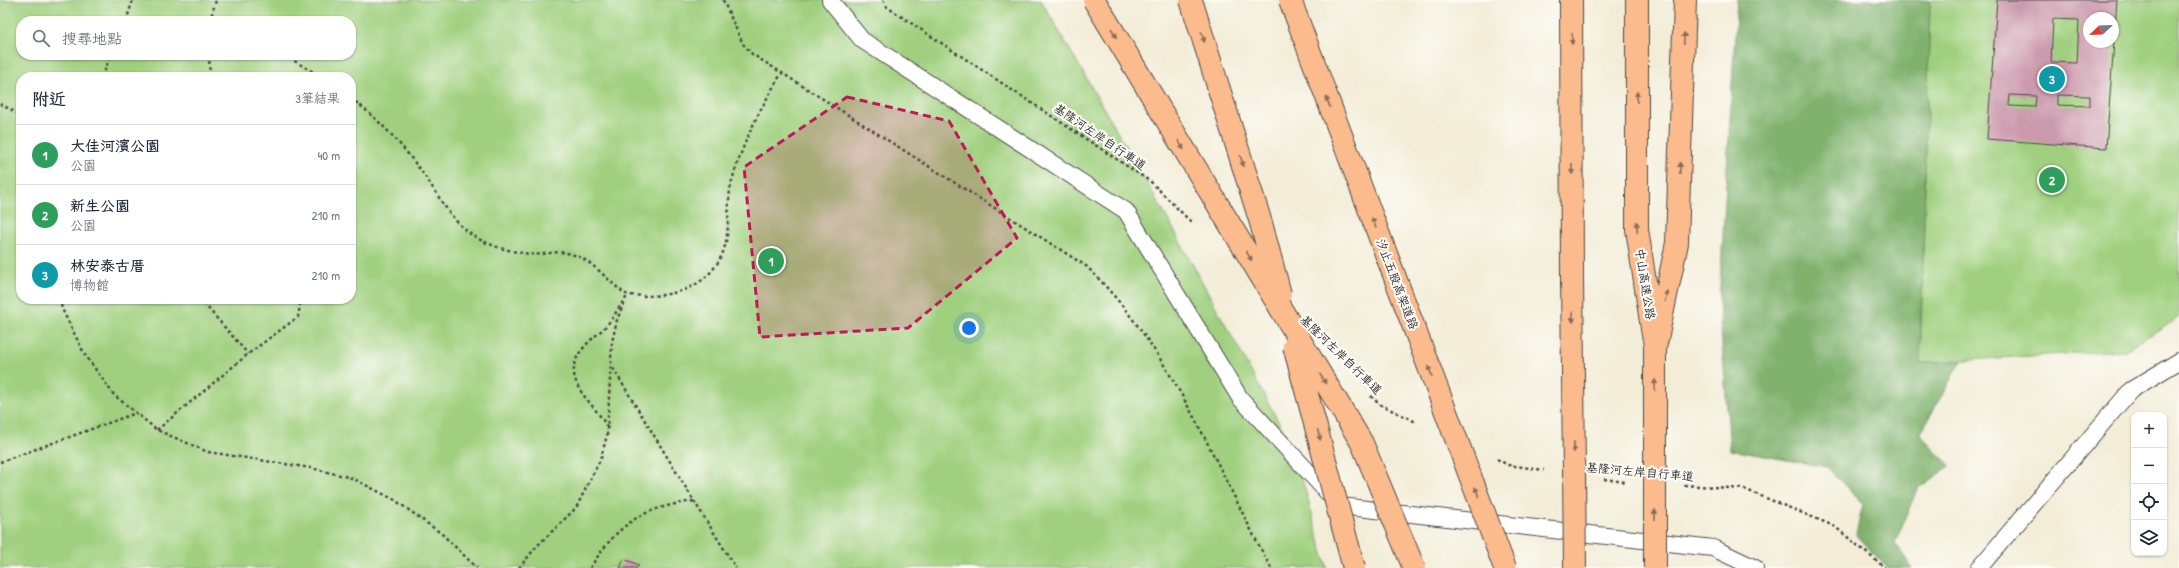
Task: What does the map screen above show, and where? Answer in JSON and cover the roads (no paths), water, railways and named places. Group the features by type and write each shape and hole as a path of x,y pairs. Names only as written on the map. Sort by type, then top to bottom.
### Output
{"highway":[{"path":"1094,0 1362,443 1414,568"},
{"path":"1191,0 1261,223 1354,568"},
{"name":"汐止五股高架道路","path":"1290,0 1506,568"},
{"path":"1572,0 1572,278 1575,568"},
{"name":"中山高速公路","path":"1637,0 1637,229 1655,348 1654,568"},
{"path":"1655,348 1677,243 1685,0"}],"lane":[{"path":"830,0 862,40 1126,211 1240,398 1340,506 1713,548 1755,568"},
{"path":"1979,568 2131,390 2179,361"}],"place":[{"name":"林安泰古厝","path":"2052,79"},
{"name":"新生公園","path":"2052,180"},
{"name":"大佳河濱公園","path":"771,261"}]}
